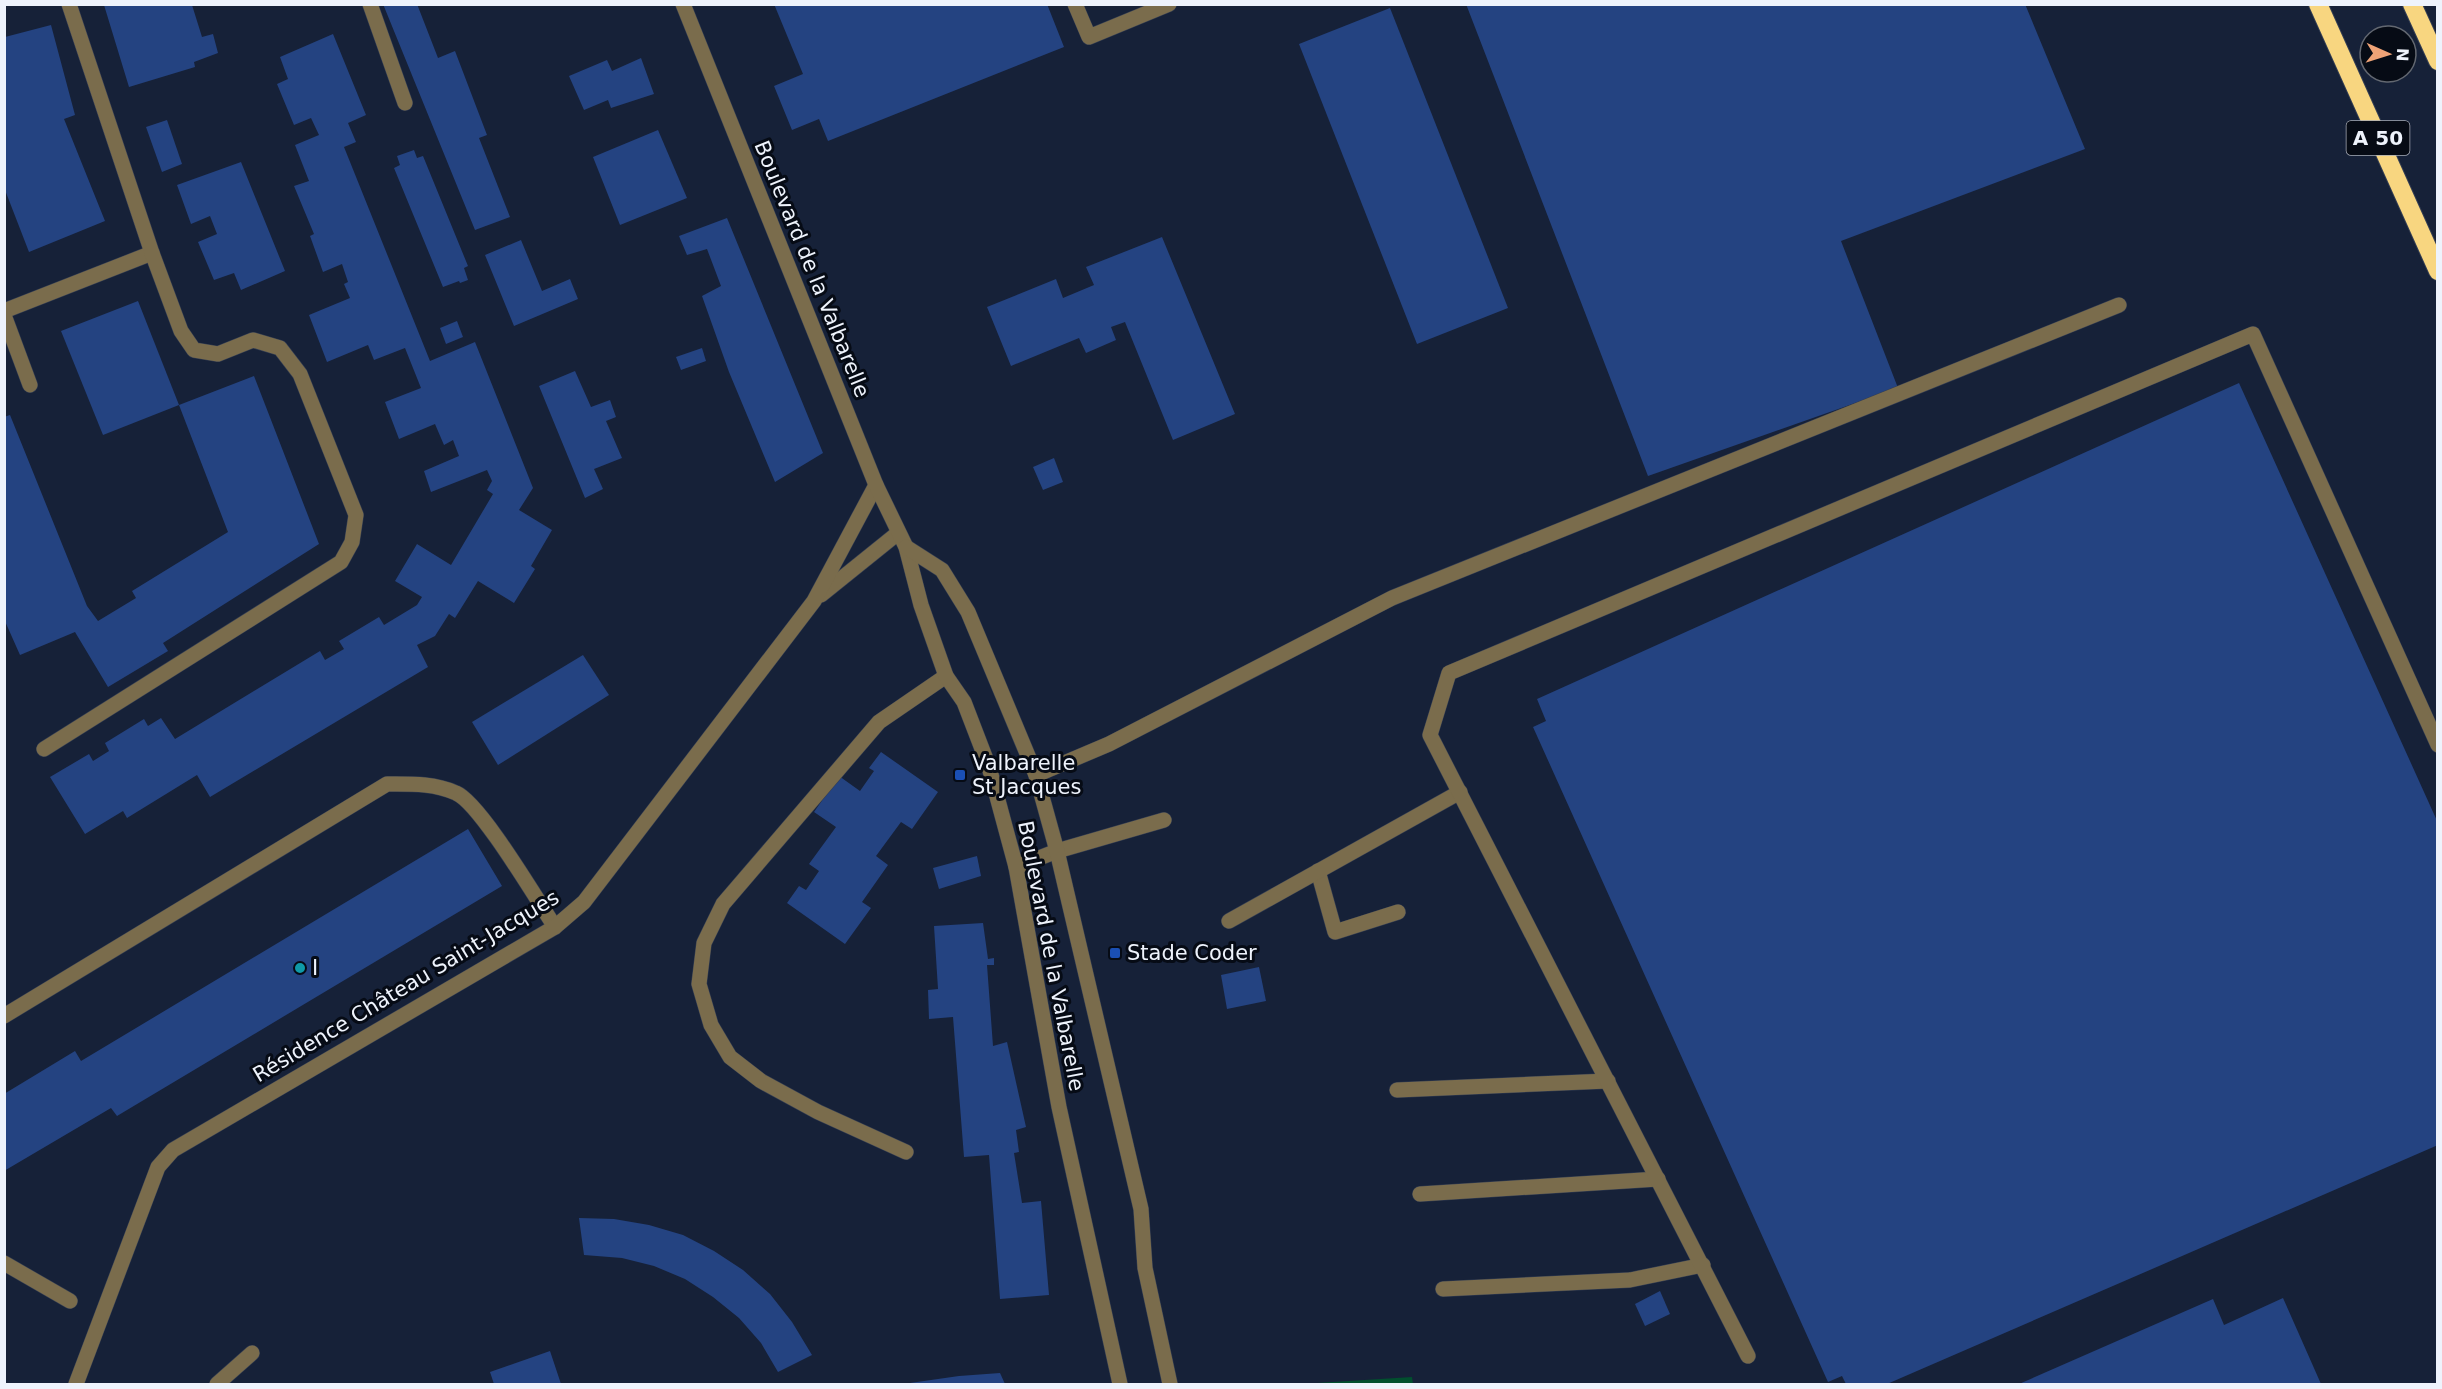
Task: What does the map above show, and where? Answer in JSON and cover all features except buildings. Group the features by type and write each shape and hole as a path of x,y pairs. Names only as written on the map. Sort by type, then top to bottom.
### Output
{"highway":[{"name":"A 50","path":"2318,4 2438,271"},
{"path":"2412,4 2438,61"}],"street":[{"path":"44,749 341,562 352,542 356,515 300,374 280,348 253,340 218,354 194,350 181,332 152,253 69,4"},
{"path":"370,4 405,103"},
{"name":"Boulevard de la Valbarelle","path":"683,4 876,485 906,548 921,605 946,676 964,702 988,767 1016,867 1059,1107 1120,1384"},
{"path":"1075,4 1089,38 1169,4"},
{"path":"30,385 4,313 152,253"},
{"path":"1036,775 1109,744 1392,598 2119,305"},
{"path":"1748,1356 1430,735 1449,673 2253,334 2438,745"},
{"name":"Résidence Château Saint-Jacques","path":"76,1384 158,1167 173,1150 555,927 584,902 814,601 876,485"},
{"name":"Résidence Château Saint-Jacques","path":"814,601 898,533"},
{"name":"Boulevard de la Valbarelle","path":"906,548 942,570 968,612 1036,775 1057,852 1141,1209 1145,1268 1170,1384"},
{"path":"906,1152 818,1112 761,1081 730,1057 711,1025 699,984 704,943 723,904 879,722 946,676"},
{"path":"4,1016 387,784 428,785 458,793 480,813 555,927"},
{"path":"1229,921 1460,792"},
{"path":"1016,867 1057,852 1164,820"},
{"path":"1318,871 1335,932 1398,912"},
{"path":"1397,1090 1608,1081"},
{"path":"1420,1194 1658,1179"},
{"path":"4,1263 70,1301"},
{"path":"1443,1289 1630,1280 1703,1265"},
{"path":"217,1384 252,1353"}],"green space":[{"path":"1412,1377 1413,1384 1301,1384"}],"place":[{"name":"Valbarelle St Jacques","path":"960,775"},
{"name":"Stade Coder","path":"1115,953"},
{"name":"I","path":"300,968"}]}
